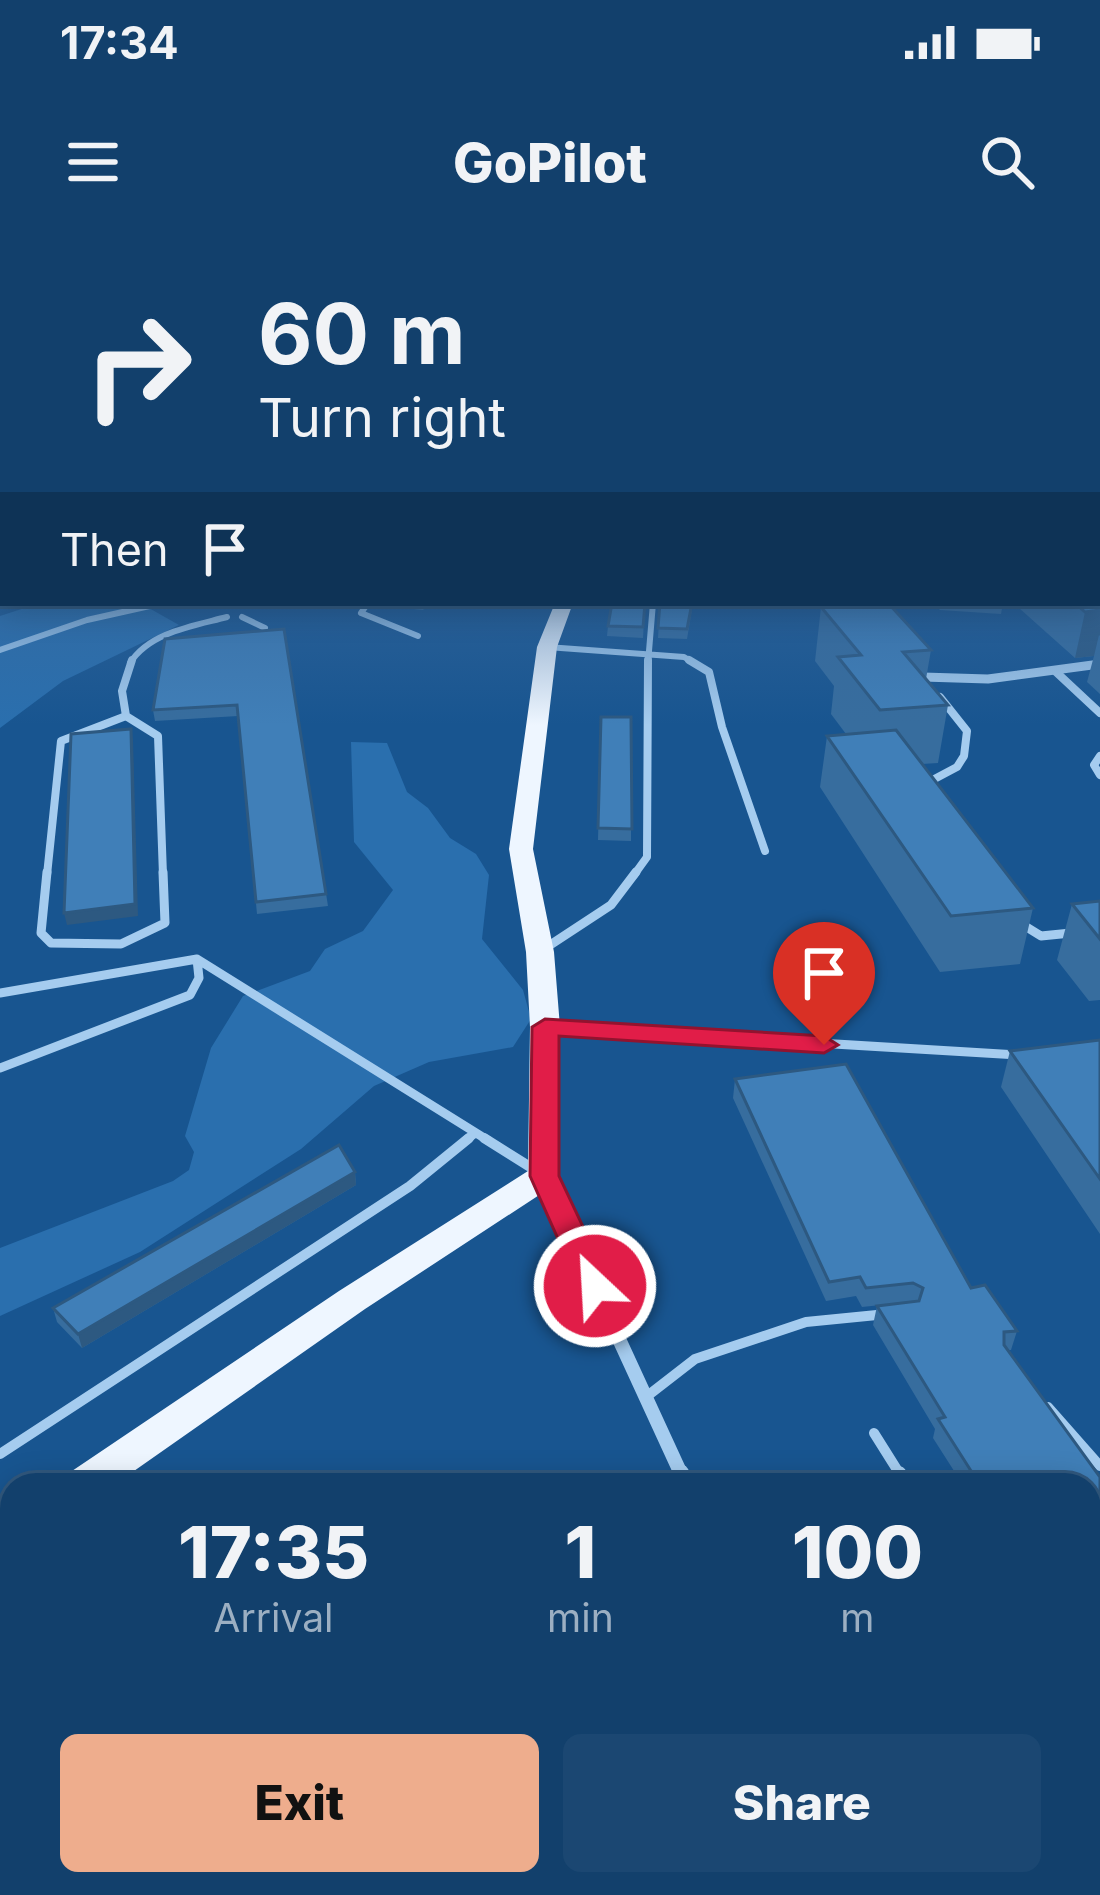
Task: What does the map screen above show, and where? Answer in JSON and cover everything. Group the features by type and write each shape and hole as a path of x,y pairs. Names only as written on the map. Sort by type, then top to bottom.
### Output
{"main road":[{"path":"100,1473 544,1176 545,1027 540,952 521,849 547,647 563,606"}],"street":[{"path":"923,677 988,679 1100,664"},
{"path":"544,1176 681,1473"}],"lane":[{"path":"0,650 87,620 150,606"},
{"path":"366,606 361,613 418,636"},
{"path":"540,952 610,904 646,857 653,606"},
{"path":"126,716 122,675 130,656 182,630 227,617"},
{"path":"242,617 266,628"},
{"path":"547,647 684,657 709,672 722,727 765,851"},
{"path":"909,662 967,731 964,764 929,780 921,790"},
{"path":"1055,671 1100,713"},
{"path":"126,716 158,736 165,923 121,944 51,943 41,933 61,741 126,716"},
{"path":"1100,756 1094,766 1100,775"},
{"path":"1008,907 1021,924 1041,936 1079,932"},
{"path":"0,1068 190,995 199,978 197,959"},
{"path":"0,993 197,959 544,1176"},
{"path":"545,1027 995,1057 1037,1054"},
{"path":"0,1454 410,1186 475,1133"},
{"path":"646,1396 694,1359 806,1322 910,1312"},
{"path":"1037,1394 1100,1466"},
{"path":"874,1433 899,1473"}],"shaded area":[{"path":"31,606 145,606 179,625 63,681 0,728 0,616"},
{"path":"351,742 387,743 407,792 428,808 450,838 476,854 489,875 482,939 523,990 531,1019 513,1047 429,1062 374,1086 301,1149 140,1252 0,1316 0,1248 173,1181 189,1170 194,1152 185,1136 211,1048 243,996 310,971 325,949 363,931 393,890 354,842"}],"building":[{"path":"611,606 645,606 643,627 608,626"},
{"path":"660,606 691,606 687,629 658,628"},
{"path":"891,606 931,650 903,652 948,705 880,710 838,657 861,655 821,607"},
{"path":"1078,606 1100,606 1100,610 1085,612"},
{"path":"284,629 326,894 256,902 237,705 153,710 165,639"},
{"path":"601,717 631,717 632,829 598,828"},
{"path":"131,729 135,904 64,913 71,734"},
{"path":"896,730 1033,908 951,916 827,736"},
{"path":"1100,901 1100,939 1072,904"},
{"path":"1100,1040 1100,1179 1010,1051"},
{"path":"846,1064 971,1288 985,1285 1017,1331 1004,1332 1004,1345 1097,1473 972,1473 938,1419 945,1417 877,1306 919,1301 923,1288 913,1283 866,1288 860,1277 829,1282 735,1079"},
{"path":"339,1145 355,1172 78,1334 53,1308"}],"route":[{"path":"595,1286 544,1176 545,1027 824,1045"}]}
